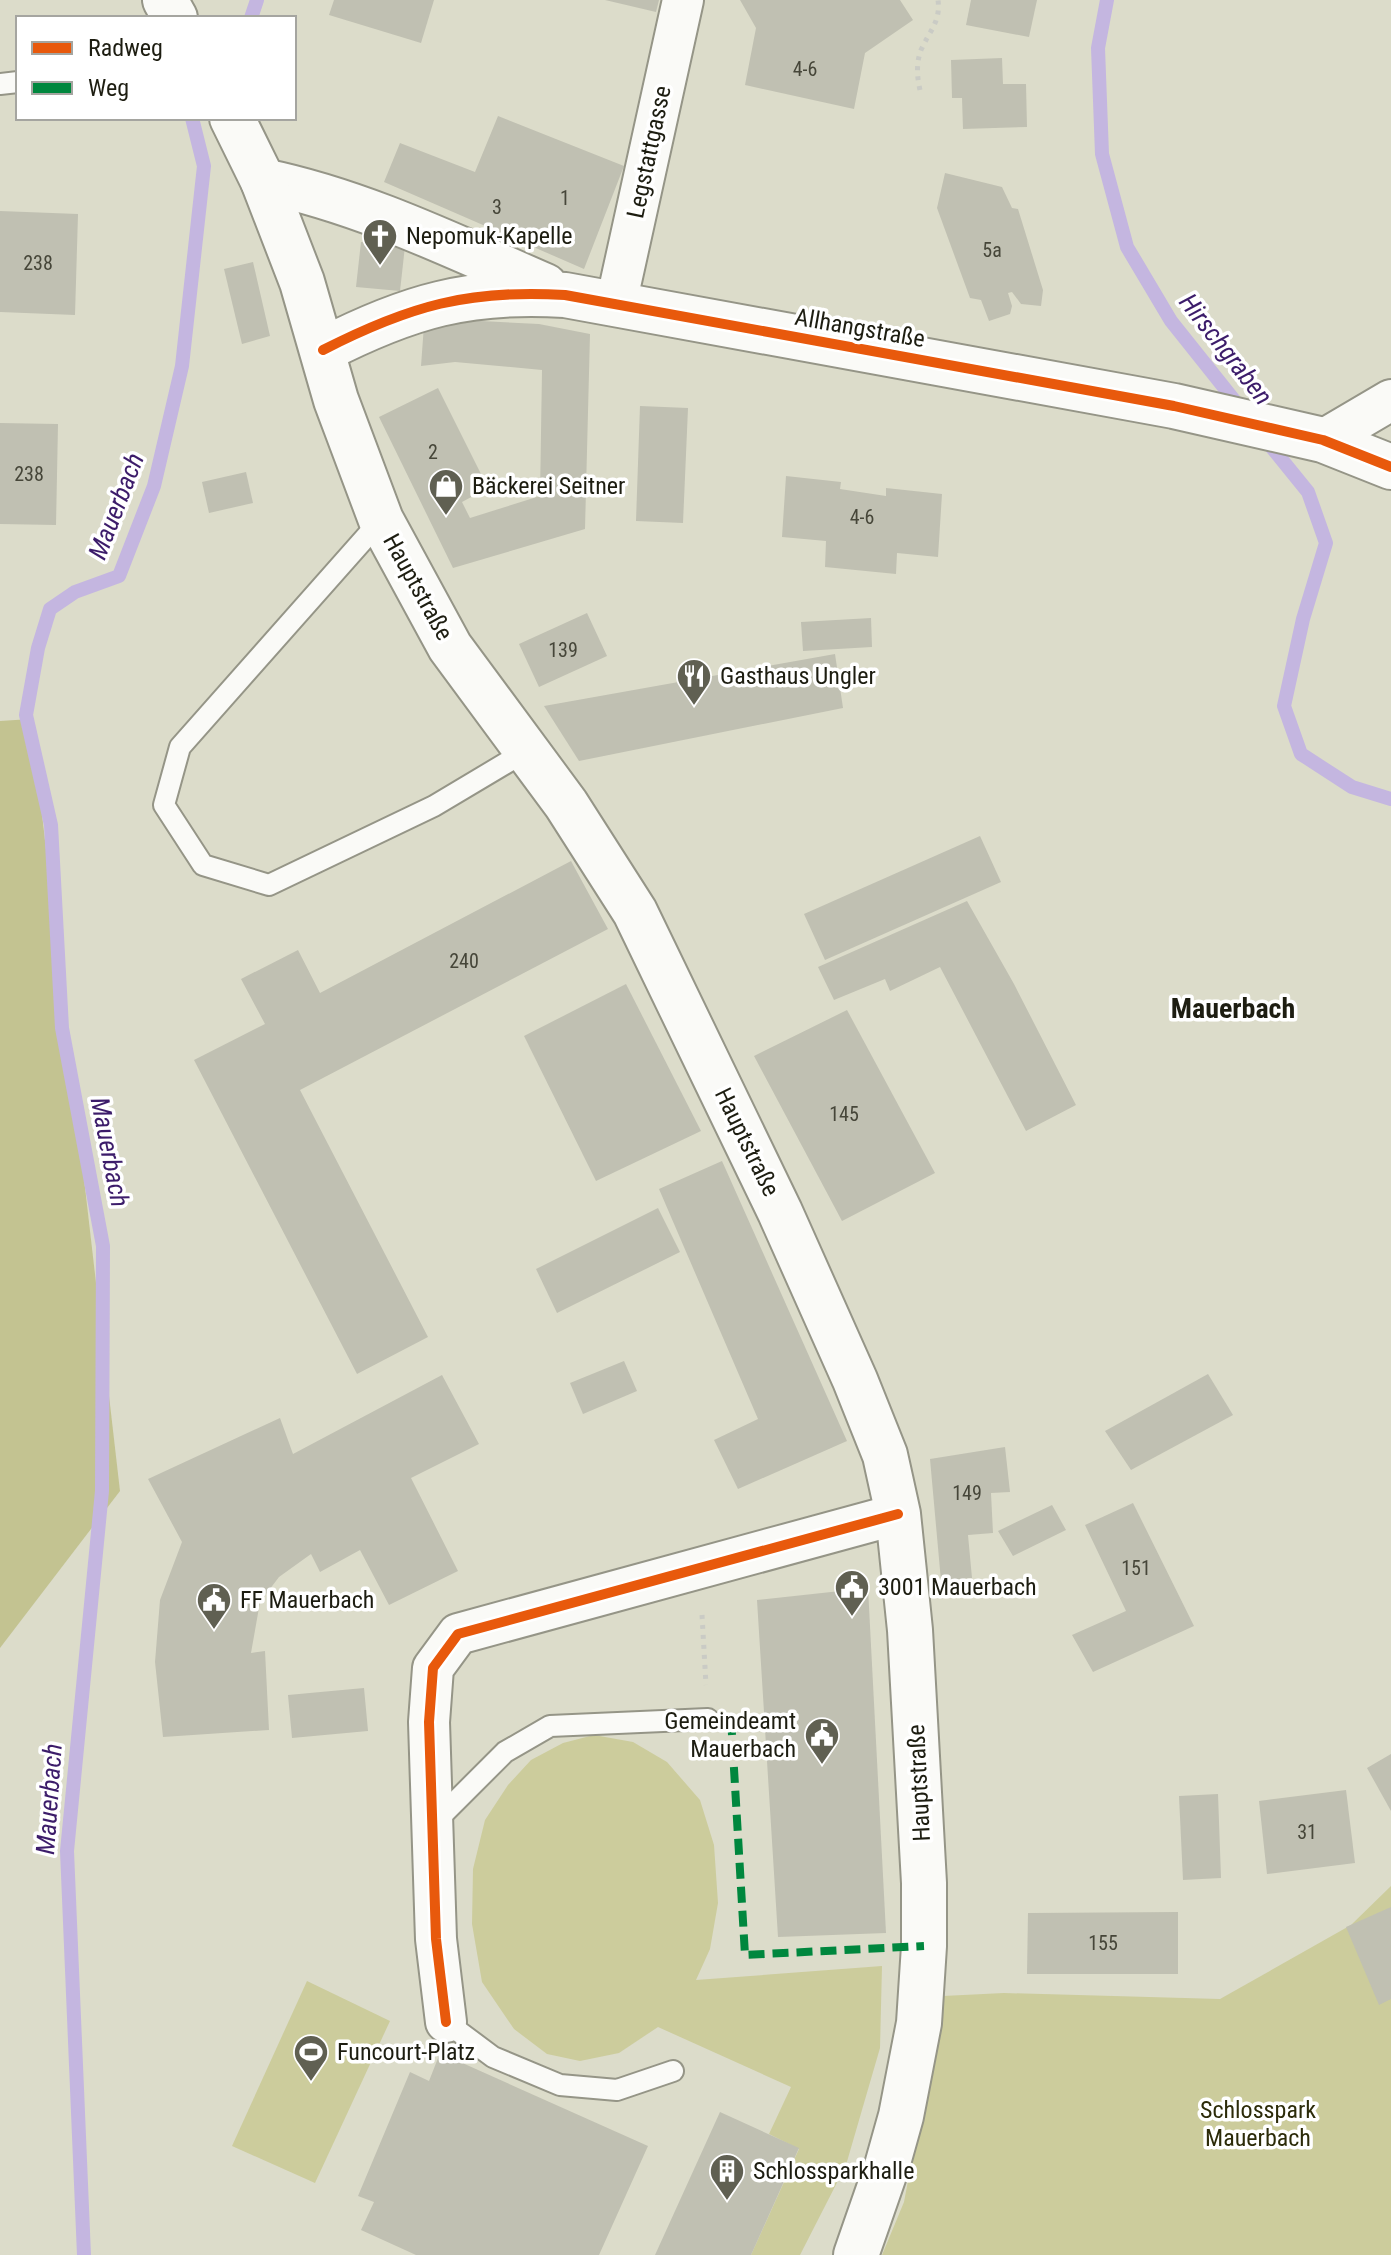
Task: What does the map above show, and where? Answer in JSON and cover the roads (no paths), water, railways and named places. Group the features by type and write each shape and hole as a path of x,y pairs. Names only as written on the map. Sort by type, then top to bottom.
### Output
{"main road":[{"name":"Hauptstraße","path":"233,120 263,181 302,282 348,435 381,520 450,647 528,750 601,856 657,955 780,1212 885,1455 898,1514 910,1630 924,1883 922,1985 915,2050 901,2116 856,2255"},
{"name":"Allhangstraße","path":"263,181 327,197 378,216 565,295"},
{"name":"Allhangstraße","path":"323,350 406,312 449,301 495,293 565,295 1174,406 1308,436 1391,467"}],"street":[{"name":"Legstattgasse","path":"616,304 683,0"},
{"path":"1308,436 1391,400"},
{"path":"446,2022 436,1939 429,1722 433,1668 458,1634 898,1514"}],"lane":[{"path":"381,520 180,747 164,805 203,865 269,885 434,806 528,750"},
{"path":"432,1825 505,1752 550,1726 708,1719"},
{"path":"446,2022 493,2057 560,2085 617,2090 673,2071"}],"waterway":[{"name":"Mauerbach","path":"252,16 257,0"},
{"name":"Hirschgraben","path":"1107,0 1098,48 1102,154 1127,247 1171,321 1242,410"},
{"name":"Mauerbach","path":"84,2255 67,1851 102,1491 103,1246 62,1028 51,825 26,715 38,648 50,609 75,592 119,576 154,486 182,366 204,166 192,120"},
{"name":"Hirschgraben","path":"1265,439 1308,492 1326,543 1303,619 1284,706 1301,754 1352,787 1391,799"}],"place":[{"name":"Nepomuk-Kapelle","path":"380,267"},
{"name":"Bäckerei Seitner","path":"446,517"},
{"name":"Gasthaus Ungler","path":"694,707"},
{"name":"3001 Mauerbach","path":"852,1618"},
{"name":"FF Mauerbach","path":"214,1631"},
{"name":"Gemeindeamt Mauerbach","path":"822,1766"},
{"name":"Funcourt-Platz","path":"311,2083"},
{"name":"Schlossparkhalle","path":"727,2202"}],"district":[{"name":"Mauerbach","path":"1233,1008"}],"park label":[{"name":"Schlosspark Mauerbach","path":"1258,2124"}]}
